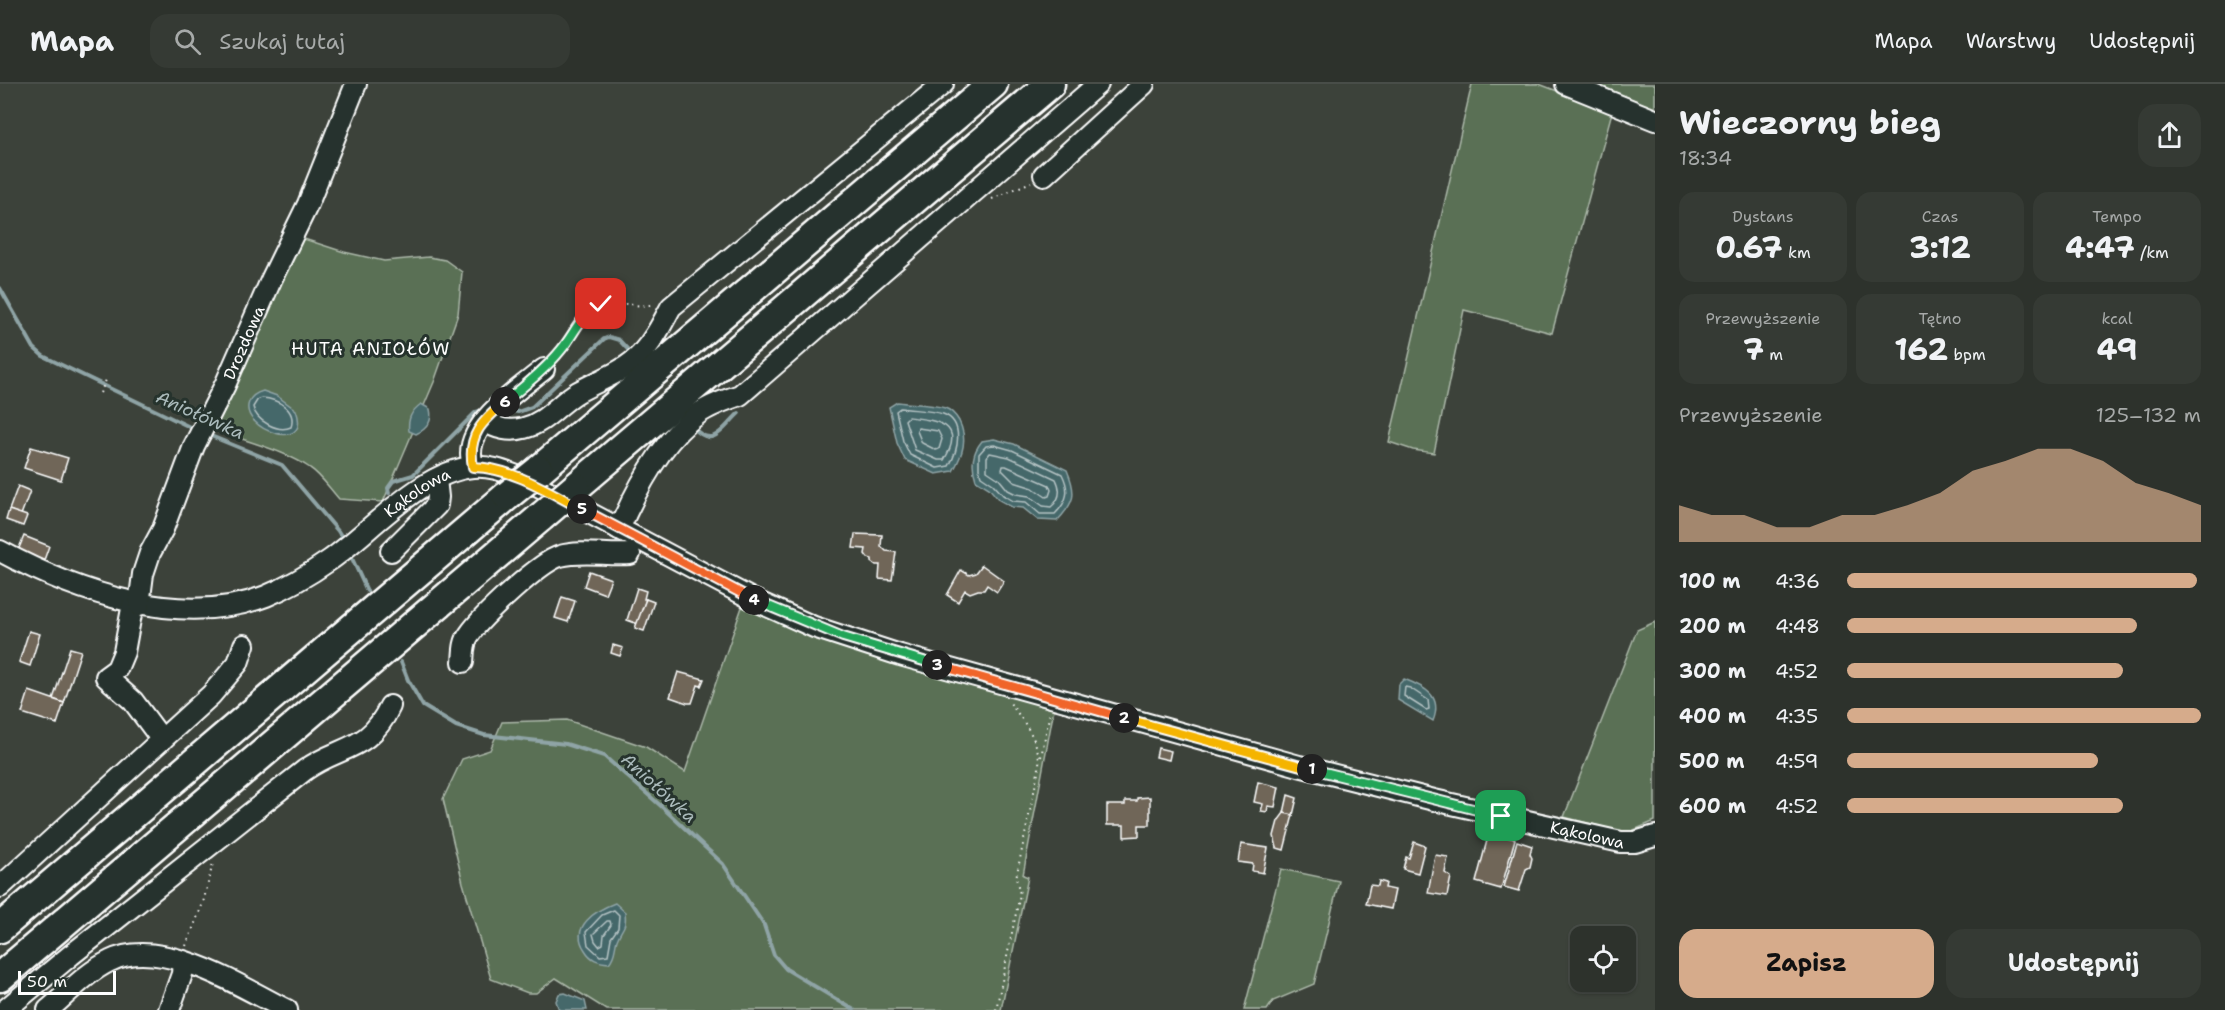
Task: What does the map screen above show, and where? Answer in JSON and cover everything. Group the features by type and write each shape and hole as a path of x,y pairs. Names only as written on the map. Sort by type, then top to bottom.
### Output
{"highway":[{"path":"0,928 993,84"},
{"path":"0,977 1050,84"}],"street":[{"name":"Drozdowa","path":"162,740 134,701 106,677 117,669 150,553 163,529 201,432 308,204 356,84"},
{"path":"485,421 493,427 527,428 538,423 576,393 625,368 640,355 658,333 670,307 943,84"},
{"path":"619,529 634,496 666,447 698,413 740,395 1098,84"},
{"path":"1044,175 1144,84"},
{"path":"1566,84 1655,120"},
{"path":"473,467 471,452 473,439 485,421 544,369"},
{"name":"Kąkolowa","path":"0,552 37,570 136,604 159,608 196,609 230,605 265,596 296,582 330,560 426,484 450,472 473,467 493,468 525,479 754,600 814,627 900,655 1288,763 1434,800 1605,839 1635,842 1655,836"},
{"path":"391,551 437,505 436,479"},
{"path":"463,663 468,636 485,616 545,563 559,556 570,554 630,554"},
{"path":"0,887 211,695 238,663 243,645"},
{"path":"5,1010 318,760 347,750 367,737 382,723 390,706"},
{"path":"48,1010 110,961 133,954 157,954 183,961 287,1010"},
{"path":"169,1010 182,974 183,961"}],"path":[{"path":"544,369 562,350 588,311 601,304 614,303 645,307 657,303"},
{"path":"100,393 107,378"},
{"path":"987,679 1016,711 1032,736 1040,754 1039,768"},
{"path":"996,1010 1020,894 1016,878 1052,698"},
{"path":"183,961 188,938 203,903 219,838"}],"green space":[{"path":"1472,84 1539,84 1612,112 1552,333 1464,310 1434,453 1413,450 1389,442"},
{"path":"1568,84 1655,84 1655,120"},
{"path":"301,238 344,252 384,261 429,257 445,260 462,272 458,314 434,382 383,502 339,499 318,474 299,461 214,428"},
{"path":"742,607 829,641 1054,709 1023,875 1028,877 1001,1010 607,1010 556,978 536,993 528,993 491,979 463,883 443,799 462,759 490,750 502,722 567,720 646,747 685,772"},
{"path":"1655,622 1655,821 1627,833 1564,817 1637,630"},
{"path":"1281,869 1339,881 1314,984 1273,1001 1267,1010 1244,1010"}],"water":[{"path":"263,391 277,396 296,410 298,424 294,432 275,433 254,421 249,412 249,402 254,395"},
{"path":"897,402 939,407 955,415 962,428 964,440 962,452 953,471 936,474 905,460 897,443 889,407"},
{"path":"421,404 430,409 431,417 426,427 416,434 409,431 409,419 412,412"},
{"path":"994,439 1014,444 1067,470 1073,497 1068,508 1057,521 1038,520 1023,508 1012,507 999,500 989,488 976,480 973,464 976,450 982,441"},
{"path":"1404,679 1425,689 1434,699 1436,705 1433,721 1398,700 1399,684"},
{"path":"615,903 625,912 625,924 611,960 609,963 601,962 587,953 581,942 580,934 582,927 593,915"},
{"path":"565,993 585,1001 587,1010 559,1010 556,1001 559,994"}],"building":[{"path":"31,447 68,458 61,480 24,468"},
{"path":"18,486 30,491 21,515 9,510"},
{"path":"9,510 27,516 23,526 6,520"},
{"path":"855,534 882,535 881,546 886,551 896,552 892,580 879,579 880,565 876,565 872,559 868,558 865,554 866,549 853,548"},
{"path":"24,536 49,546 43,563 17,553"},
{"path":"982,565 1004,581 997,592 987,585 984,590 970,593 965,590 958,602 947,595 961,570 969,575 976,573"},
{"path":"589,571 611,579 605,594 584,586"},
{"path":"637,588 646,591 644,599 646,599 638,624 627,620"},
{"path":"562,597 575,601 568,622 555,618"},
{"path":"646,599 654,602 644,631 635,628"},
{"path":"29,631 40,634 30,666 19,662"},
{"path":"613,645 623,648 620,656 611,653"},
{"path":"70,648 81,651 64,703 53,699"},
{"path":"678,672 704,679 701,686 698,685 692,703 670,697"},
{"path":"29,691 64,703 57,724 22,713"},
{"path":"1158,748 1171,751 1169,760 1156,757"},
{"path":"1258,782 1279,787 1275,807 1268,806 1267,812 1261,811 1263,804 1254,802"},
{"path":"1288,795 1297,798 1293,815 1284,813"},
{"path":"1150,797 1150,825 1139,825 1139,836 1124,837 1124,825 1107,825 1107,805 1125,805 1125,801 1137,801 1137,798"},
{"path":"1284,813 1293,815 1284,850 1277,848 1274,836 1278,821"},
{"path":"1489,833 1515,839 1501,889 1476,882"},
{"path":"1517,841 1532,846 1530,867 1526,869 1519,891 1504,887"},
{"path":"1414,842 1425,846 1418,873 1403,869"},
{"path":"1241,844 1268,848 1263,873 1252,871 1253,864 1238,862"},
{"path":"1435,855 1448,857 1445,873 1451,877 1447,896 1428,893"},
{"path":"1379,881 1386,883 1385,888 1395,890 1391,909 1366,904 1370,885 1378,886"}],"waterway":[{"name":"Aniołówka","path":"0,288 34,348 43,356 196,430"},
{"path":"509,410 518,412 532,407 604,339 609,337 619,340 631,353"},
{"path":"389,493 388,488 393,481 413,475 476,412 483,410"},
{"path":"693,427 700,434 712,437 722,431 739,413"},
{"name":"Aniołówka","path":"206,434 282,465 344,541"},
{"name":"Aniołówka","path":"350,554 367,591"},
{"name":"Aniołówka","path":"401,662 423,706 456,726 484,735 566,744 604,756 723,864 764,925 774,955 786,969 854,1010"}],"district":[{"name":"HUTA ANIOŁÓW","path":"371,349"}],"route":[{"path":"601,304 588,311 562,350 544,369 480,426 473,439 471,452 473,467 493,468 525,479 754,600 814,627 843,637 900,655 1299,766 1501,816"}]}
